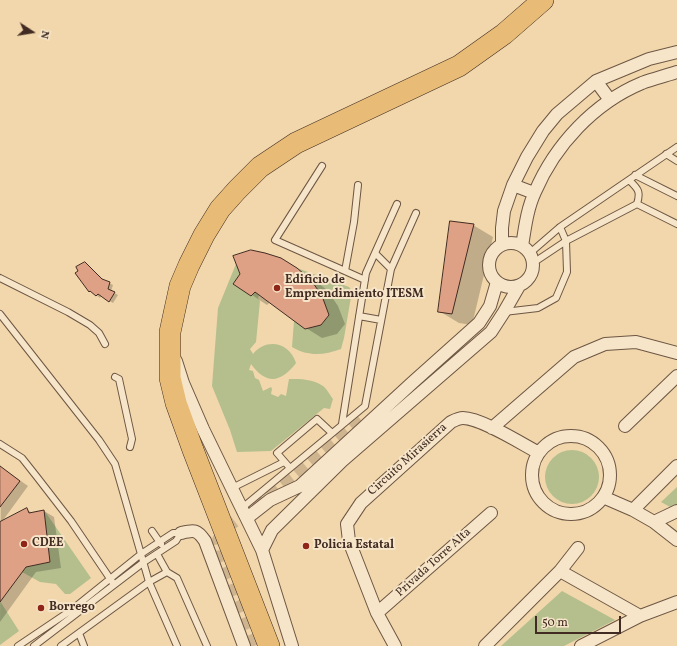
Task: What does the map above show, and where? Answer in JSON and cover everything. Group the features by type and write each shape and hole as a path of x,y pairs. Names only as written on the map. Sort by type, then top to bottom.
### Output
{"highway":[{"path":"270,646 192,450 176,403 170,378 170,332 180,286 204,235 220,209 260,167 296,143 459,66 504,34 543,0"}],"street":[{"path":"502,245 504,211 527,157 542,130 557,114 596,81 650,59 677,52"},
{"path":"262,550 272,530 342,461 491,332 519,286 525,282 533,270 528,254 527,218 534,193 548,167 564,143 585,121 610,100 642,83 677,72"},
{"path":"596,81 610,100"},
{"path":"514,185 534,193"},
{"path":"519,286 504,286 498,282 490,269 490,262 496,249 509,243 516,243 528,254"},
{"path":"244,513 300,486 412,383 479,324 490,306 498,282"},
{"path":"479,324 491,332"},
{"path":"170,341 186,389 203,429 262,550 292,646"},
{"path":"539,453 492,428 574,357 605,344 636,342 677,352"},
{"path":"625,426 677,376"},
{"path":"364,418 394,391 412,383"},
{"name":"Circuito Mirasierra","path":"394,646 377,613 349,541 346,524 361,503 451,422 461,417 471,419 492,428"},
{"path":"570,436 582,438 593,443 602,451 608,462 610,474 608,486 603,497 594,507 582,513 567,514 552,510 536,492 532,479 534,466 539,453 547,444 558,438 570,436"},
{"path":"633,510 677,466"},
{"path":"603,497 633,510 654,522 677,540"},
{"path":"654,522 677,511"},
{"name":"Privada Torre Alta","path":"377,613 491,513"},
{"path":"181,533 194,530 200,533 205,541 244,646"},
{"path":"485,646 560,571 578,548"},
{"path":"560,571 640,616"},
{"path":"581,646 640,616 677,602"}],"lane":[{"path":"528,254 560,227 677,147"},
{"path":"666,154 677,161"},
{"path":"322,166 275,240 365,280"},
{"path":"635,175 677,196"},
{"path":"629,180 638,188 640,195 638,204"},
{"path":"344,271 354,222 358,185"},
{"path":"342,424 366,273 397,204"},
{"path":"638,204 677,224"},
{"path":"528,254 566,241 638,204"},
{"path":"244,513 290,468 365,406 391,269 416,213"},
{"path":"504,312 538,308 556,298 567,272 566,241 560,227"},
{"path":"375,253 391,269"},
{"path":"0,278 62,309 90,325 99,333 105,344"},
{"path":"0,314 99,440 115,464 149,582 178,646"},
{"path":"359,316 381,320"},
{"path":"115,378 119,379 132,439 130,447"},
{"path":"290,468 277,453 317,418 332,433"},
{"path":"0,444 22,458 70,521 112,582"},
{"path":"232,488 284,462"},
{"path":"152,531 164,549"},
{"path":"34,646 112,582 141,554 173,533 181,533"},
{"path":"18,646 112,582 176,541 181,533"},
{"path":"157,554 167,572 178,578 207,646"},
{"path":"61,646 149,582 167,572"},
{"path":"79,633 84,646"}],"green space":[{"path":"236,264 240,274 233,284 251,296 255,292 259,295 258,298 260,301 256,342 250,349 253,354 265,345 278,345 289,351 296,363 285,375 274,379 262,376 251,364 249,370 253,371 255,378 259,380 263,391 271,387 271,394 278,397 281,394 286,396 289,379 302,379 315,382 323,386 333,399 330,409 324,408 271,451 237,452 230,430 212,386 218,308"},
{"path":"297,268 349,287 352,291 341,349 323,354 310,354 292,347 294,321 305,329 321,325 329,315 317,289"},
{"path":"567,450 577,450 587,454 595,462 599,472 599,482 595,492 587,500 577,504 567,504 557,500 549,492 545,482 545,472 549,462 557,454"},
{"path":"677,487 677,506 672,508 661,502"},
{"path":"44,510 91,578 70,594 65,594 56,584 40,582 22,572 26,567 50,562"},
{"path":"562,591 615,620 564,646 501,646"},
{"path":"0,601 19,631 0,645"}],"building":[{"path":"450,221 474,224 452,314 438,312"},
{"name":"Edificio de Emprendimiento ITESM","path":"251,250 281,258 297,268 311,280 322,296 329,315 321,325 305,329 255,292 251,296 233,284 240,274 233,256"},
{"path":"85,262 102,279 110,282 108,289 115,292 109,302 98,294 96,296 90,291 89,292 75,273 78,271 76,267"},
{"path":"0,466 20,481 0,507"},
{"name":"CDEE","path":"27,508 29,513 44,510 50,562 26,567 0,602 0,522"}],"tunnel":[{"path":"254,646 219,556 218,540 225,529 296,475 364,418"}],"place":[{"name":"Edificio de Emprendimiento ITESM","path":"277,288"},
{"name":"CDEE","path":"24,544"},
{"name":"Policia Estatal","path":"306,546"},
{"name":"Borrego","path":"41,608"}]}
